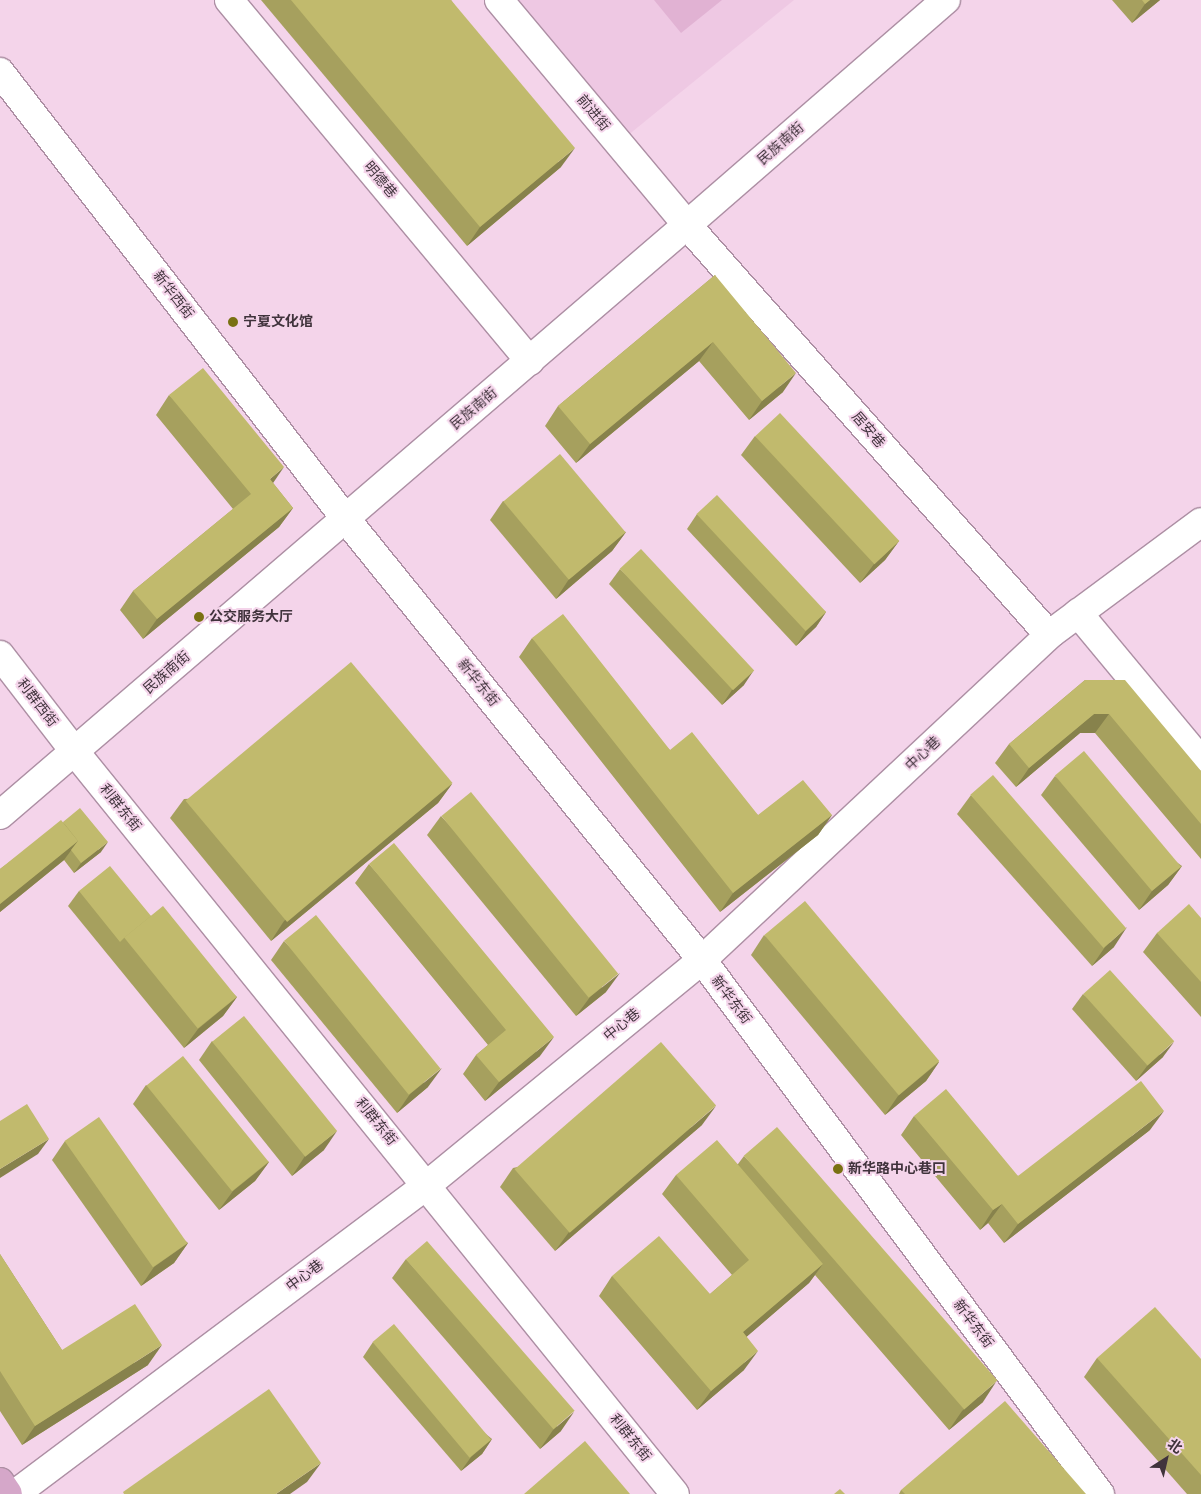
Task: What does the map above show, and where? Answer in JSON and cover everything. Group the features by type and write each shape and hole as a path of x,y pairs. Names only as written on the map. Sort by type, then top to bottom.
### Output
{"main road":[{"path":"0,1482 8,1494"}],"street":[{"name":"明德巷","path":"230,0 530,360"},
{"name":"前进街","path":"498,0 687,226"},
{"name":"民族南街","path":"0,815 687,226 946,0"},
{"name":"新华西街","path":"0,72 345,518"},
{"name":"居安巷","path":"687,226 1049,636"},
{"name":"新华东街","path":"345,518 702,960 1100,1494"},
{"name":"中心巷","path":"15,1494 427,1185 702,960 1049,636 1201,522"},
{"path":"1078,613 1201,761"},
{"name":"利群西街","path":"0,655 75,752"},
{"name":"利群东街","path":"75,752 675,1494"}],"shaded area":[{"path":"515,0 794,0 627,136"},
{"path":"654,0 722,0 681,33"}],"building":[{"path":"291,0 451,0 575,148 480,227"},
{"path":"1142,0 1150,0 1145,4"},
{"path":"715,275 796,373 762,401 713,342 590,444 558,406"},
{"path":"203,368 284,467 270,479 293,508 157,619 133,591 251,494 169,395"},
{"path":"780,413 899,541 874,564 755,436"},
{"path":"560,454 626,532 569,580 503,502"},
{"path":"717,495 826,612 806,631 697,514"},
{"path":"641,549 754,670 733,690 620,569"},
{"path":"563,614 670,750 692,732 758,815 803,780 832,815 733,893 532,638"},
{"path":"351,662 453,783 287,922 186,801"},
{"path":"1085,680 1125,680 1201,771 1201,824 1109,714 1094,714 1029,768 1009,744"},
{"path":"1084,751 1181,867 1152,891 1055,775"},
{"path":"993,775 1126,928 1104,948 970,795"},
{"path":"471,792 618,974 589,998 441,816"},
{"path":"80,808 108,842 81,863 71,850 78,841 63,822"},
{"path":"61,820 78,841 0,904 0,869"},
{"path":"394,843 554,1037 499,1082 476,1055 506,1030 369,864"},
{"path":"110,866 151,916 120,942 79,891"},
{"path":"805,901 939,1061 899,1095 764,935"},
{"path":"1189,904 1201,918 1201,982 1157,933"},
{"path":"163,906 237,997 198,1028 124,937"},
{"path":"316,915 441,1069 409,1095 284,941"},
{"path":"1110,970 1174,1041 1147,1065 1083,994"},
{"path":"244,1016 337,1131 305,1157 212,1042"},
{"path":"661,1042 716,1105 570,1233 515,1169"},
{"path":"183,1056 269,1162 232,1191 146,1086"},
{"path":"1141,1081 1164,1111 1018,1224 1002,1204 993,1210 914,1116 946,1089 1018,1176"},
{"path":"27,1104 49,1139 0,1169 0,1121"},
{"path":"99,1117 187,1243 153,1267 65,1141"},
{"path":"777,1127 997,1381 964,1409 744,1156"},
{"path":"717,1140 823,1264 743,1332 758,1351 711,1391 612,1276 659,1236 710,1294 749,1260 676,1175"},
{"path":"427,1241 575,1411 553,1429 406,1259"},
{"path":"0,1254 62,1350 135,1304 162,1345 35,1426 0,1371"},
{"path":"1155,1307 1201,1359 1201,1475 1097,1358"},
{"path":"394,1324 491,1440 470,1458 373,1342"},
{"path":"269,1389 321,1463 276,1494 124,1494 123,1492"},
{"path":"1005,1401 1086,1494 905,1494 901,1490"},
{"path":"585,1441 630,1494 524,1494"},
{"path":"840,1489 845,1494 834,1494"}],"place":[{"name":"宁夏文化馆","path":"233,322"},
{"name":"公交服务大厅","path":"199,617"},
{"name":"新华路中心巷口","path":"838,1169"}]}
